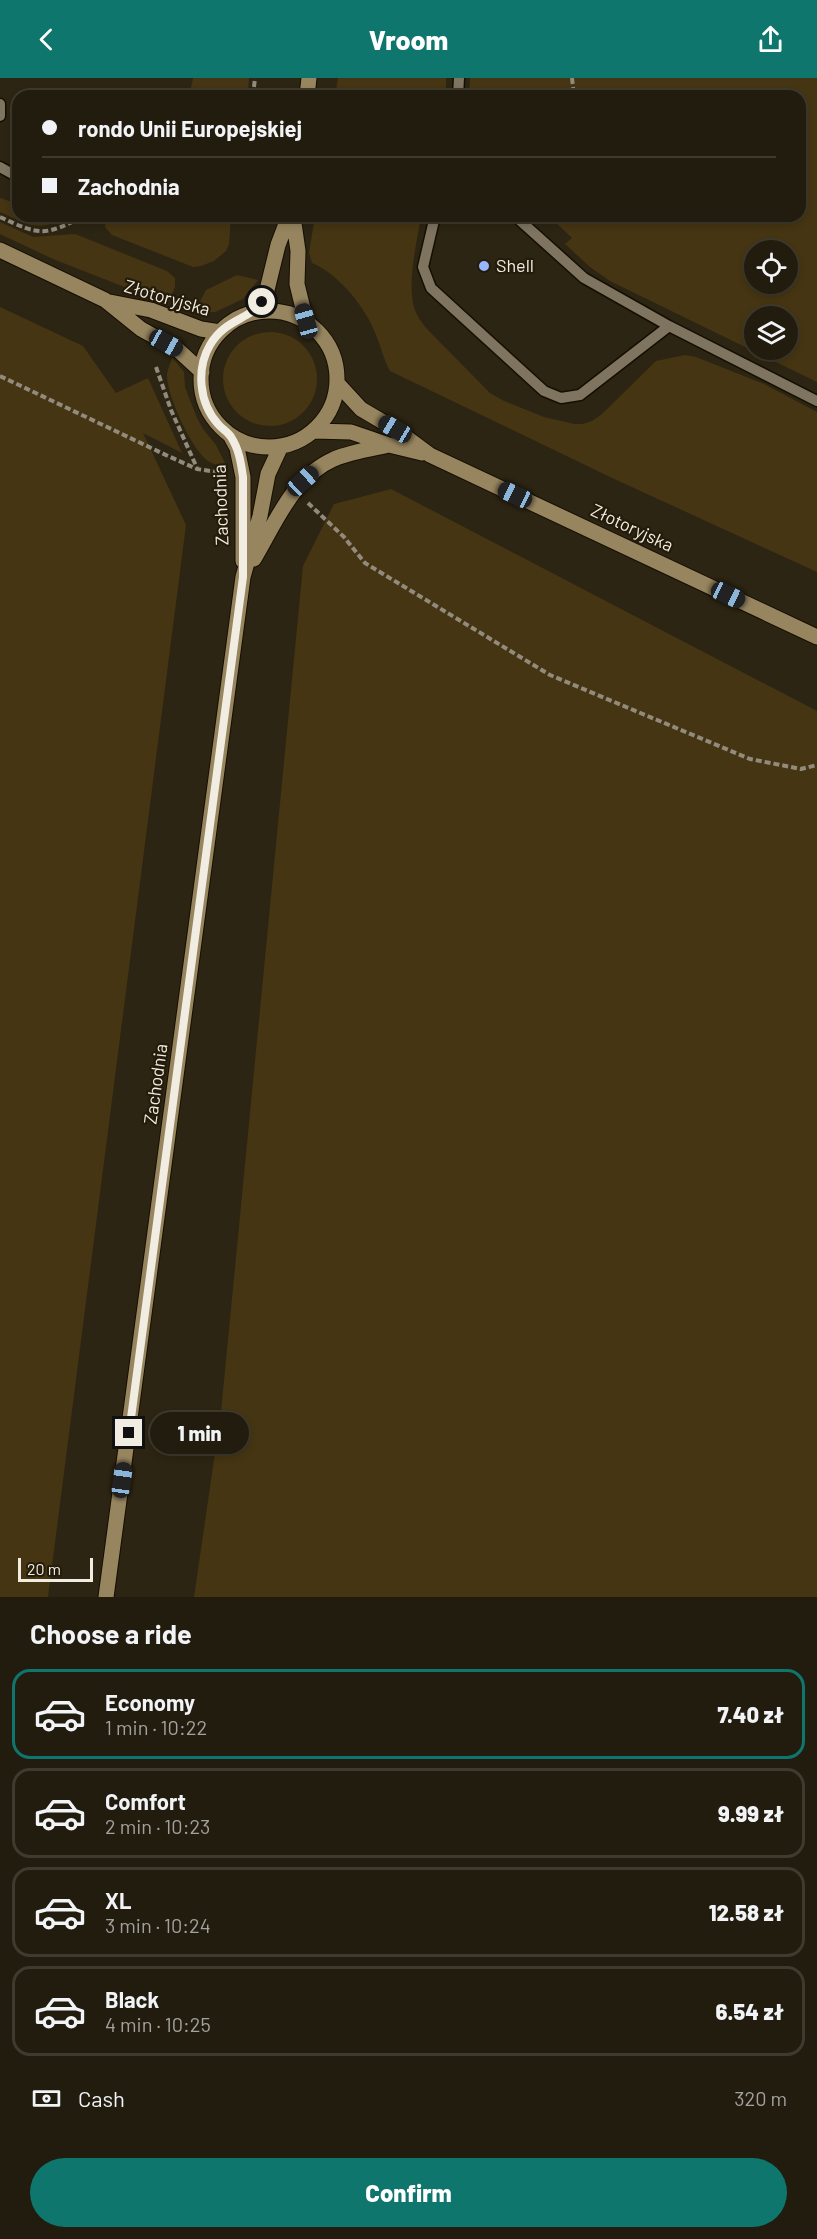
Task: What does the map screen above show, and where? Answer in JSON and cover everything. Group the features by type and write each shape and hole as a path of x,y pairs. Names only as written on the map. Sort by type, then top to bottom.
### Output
{"main road":[{"path":"255,312 266,294 278,245 288,222"},
{"path":"292,222 298,251 297,284 306,321"},
{"name":"Złotoryjska","path":"0,250 105,300 150,310 201,329 220,332"},
{"name":"Złotoryjska","path":"105,300 141,329 177,349 202,372"},
{"path":"281,311 306,321 324,337 333,352 337,368 338,384 335,400 328,415 314,431 291,444 259,447 230,435 218,424 203,395 202,372 210,345 233,321 255,312 281,311"},
{"name":"Złotoryjska","path":"338,384 361,409 395,429 430,455"},
{"name":"Złotoryjska","path":"314,431 351,432 389,445 430,455 816,633"},
{"name":"Zachodnia","path":"106,1597 243,577 243,477 237,448 230,435"},
{"path":"243,577 295,490 312,472 336,458 389,445"},
{"name":"Zachodnia","path":"243,577 260,516 268,474 281,446"}],"lane":[{"path":"0,104 0,116"},
{"path":"434,222 423,267 431,288 544,391 561,398 580,395 669,326"},
{"path":"522,222 584,278 669,326 817,401"}],"path":[{"path":"0,217 33,232 53,230 71,222"},
{"path":"0,376 197,469 171,410 156,367"},
{"path":"310,504 344,537 365,563 550,675 750,759 801,769 817,765"}],"shaded area":[{"path":"193,78 249,78 248,90 192,90"},
{"path":"338,78 446,78 445,90 336,90"},
{"path":"470,78 817,78 817,382 772,360 798,360 798,306 744,306 744,346 610,281 590,267 565,244 572,238 555,222 806,222 806,90 469,90"},
{"path":"0,198 12,202 12,217 0,212"},
{"path":"0,222 33,237 75,234 167,271 175,278 175,287 168,304 53,259 0,234"},
{"path":"23,222 57,222 42,226"},
{"path":"106,222 231,222 229,244 226,251 214,261 193,267 112,235 105,227"},
{"path":"314,222 420,222 413,262 412,286 414,307 419,318 490,393 544,417 574,424 592,421 656,361 685,355 696,357 764,384 817,412 817,572 610,477 390,371 366,314 341,283 312,263 309,253"},
{"path":"237,275 258,280 243,299 215,312 194,313 206,290"},
{"path":"0,307 83,346 116,393 148,378 182,453 143,433 186,525 48,1597 0,1597"},
{"path":"270,332 288,336 303,346 313,361 317,379 313,397 303,412 288,422 270,426 252,422 237,412 227,397 223,379 227,361 237,346 252,336"},
{"path":"172,357 184,372 185,387 197,418 216,445 227,467 210,462 188,435 168,385 167,374"},
{"path":"391,489 817,711 817,1597 194,1597 221,1412 303,566 334,504"}],"place":[{"name":"Shell","path":"484,266"}],"route":[{"path":"129,1433 243,577 241,461 230,435 218,424 209,410 203,395 201,378 210,345 220,332 233,321 255,312 262,302"}]}
